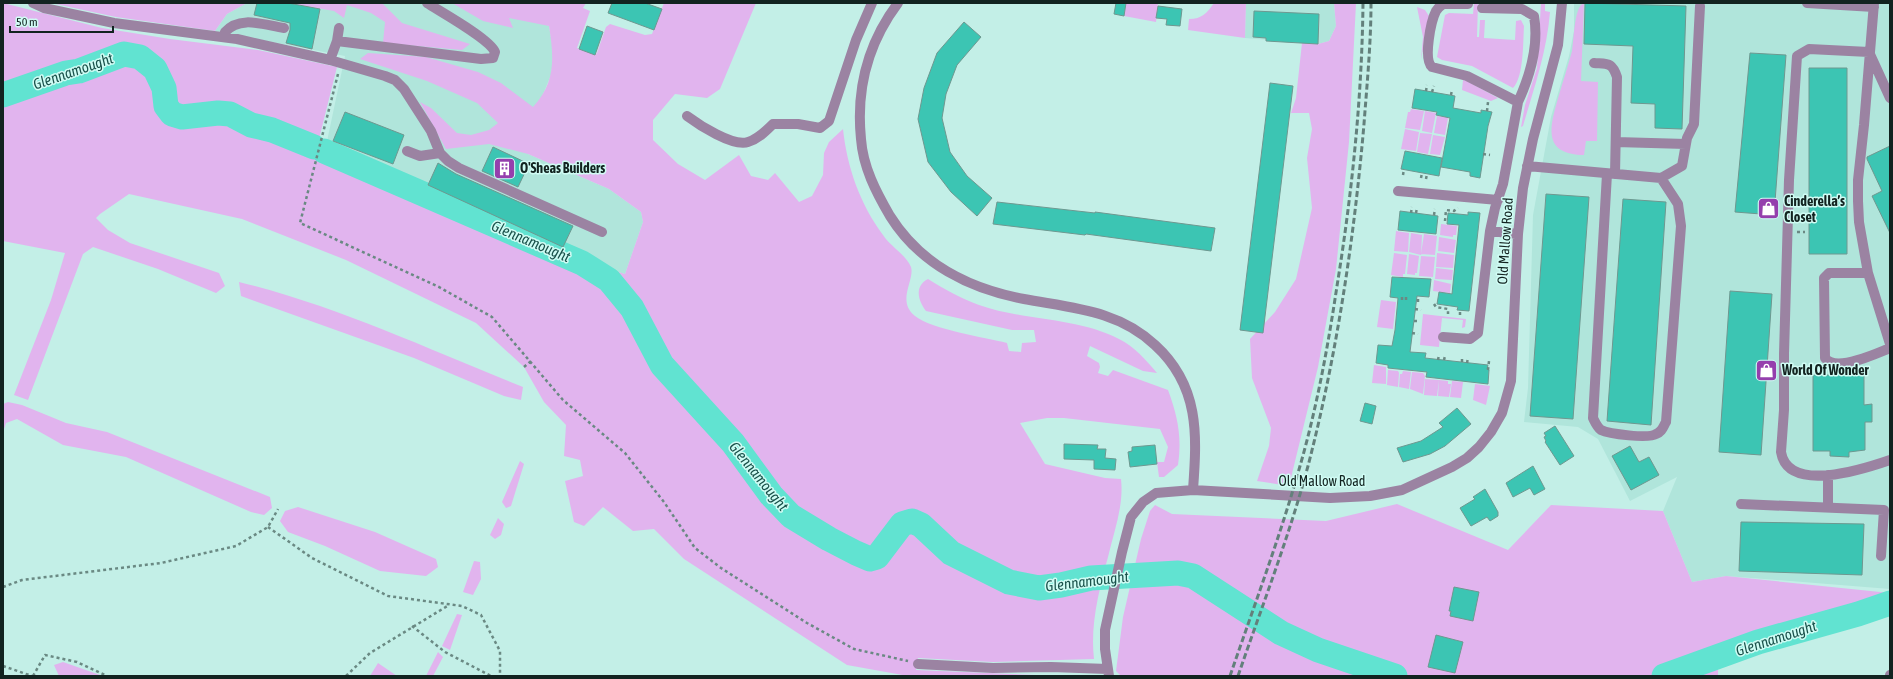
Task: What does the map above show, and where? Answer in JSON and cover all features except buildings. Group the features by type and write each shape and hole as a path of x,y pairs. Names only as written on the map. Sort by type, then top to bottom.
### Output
{"street":[{"path":"33,3 44,8 114,23 225,37 330,60 374,72 395,80 404,89 413,102 431,131 440,152 448,161 459,168 602,232"},
{"path":"337,41 481,59 493,58 495,52 491,46 427,3"},
{"path":"687,116 701,127 729,140 747,143 763,133 773,124 798,124 820,128 829,121 856,40 872,3"},
{"path":"898,3 888,16 877,37 867,63 860,95 859,122 862,149 870,177 880,200 896,226 913,245 929,260 950,274 972,285 995,293 1080,308 1113,318 1137,330 1157,346 1172,364 1181,379 1193,411 1196,442 1193,490"},
{"name":"Old Mallow Road","path":"1109,672 1105,630 1131,517 1143,502 1156,492 1193,490 1330,498 1370,496 1402,490 1434,477 1467,458 1485,440 1496,424 1502,413 1508,394 1513,364 1518,234 1527,166 1558,45 1562,3"},
{"path":"1807,3 1874,5 1858,180 1859,222 1868,273 1890,344"},
{"path":"1468,4 1443,4 1436,11 1427,52 1429,65 1436,69 1468,76 1518,102"},
{"path":"1527,166 1661,178 1682,166 1686,144 1694,124 1700,6"},
{"path":"1443,337 1470,339 1478,333 1490,231 1503,184 1518,102 1530,72 1534,47 1534,16 1522,8 1482,8"},
{"path":"225,37 225,32 230,27 241,22 284,28"},
{"path":"330,60 337,41 338,28"},
{"path":"1869,52 1809,49 1797,56 1789,180 1784,354 1784,410 1781,452 1785,464 1794,471 1809,475 1828,475 1866,468 1890,460"},
{"path":"1869,52 1890,98"},
{"path":"1594,63 1610,64 1613,66 1617,76 1616,142 1611,174 1592,418 1596,425 1607,432 1649,437 1662,430 1666,422 1680,226 1678,204 1661,178"},
{"path":"1616,142 1686,144"},
{"path":"407,151 420,156 440,152"},
{"path":"1398,191 1498,200"},
{"path":"1490,231 1518,234"},
{"path":"1868,273 1829,273 1824,278 1825,358 1831,362 1854,362 1890,348"},
{"path":"1828,475 1828,507"},
{"path":"1740,504 1887,510 1881,556"},
{"path":"918,664 993,668 1051,667 1109,672"}],"path":[{"path":"340,63 300,222 439,287 492,317 531,361 562,400 625,452 664,502 695,548 721,568 807,623 854,649 918,664"},
{"path":"1426,91 1427,85"},
{"path":"1432,92 1434,86"},
{"path":"1451,95 1452,90"},
{"path":"1486,111 1488,102"},
{"path":"1483,154 1490,155"},
{"path":"1403,175 1404,169"},
{"path":"1421,178 1422,173"},
{"path":"1426,179 1427,174"},
{"path":"1445,221 1446,210 1457,211 1458,205"},
{"path":"1411,212 1412,207"},
{"path":"1416,213 1417,208"},
{"path":"1434,215 1435,209"},
{"path":"1404,295 1404,300"},
{"path":"1418,296 1418,302"},
{"path":"1434,304 1436,307 1448,309 1448,314"},
{"path":"1415,309 1421,310"},
{"path":"1460,310 1460,316"},
{"path":"1414,321 1420,321"},
{"path":"1412,333 1418,334"},
{"path":"1438,360 1439,355"},
{"path":"1444,360 1445,356"},
{"path":"1467,363 1468,358"},
{"path":"524,367 531,361"},
{"path":"1488,370 1489,361"},
{"path":"3,587 22,580 161,563 236,546 268,527 278,509"},
{"path":"268,527 312,558 388,596 462,606 481,615 500,651 500,676"},
{"path":"346,676 370,653 412,626 450,605"},
{"path":"412,626 445,652 491,676"},
{"path":"3,666 33,676 45,655 78,662 107,676"}],"shaded area":[{"path":"3,3 102,28 170,39 258,50 337,67 318,143 593,264 625,274 643,222 641,212 609,189 528,154 489,144 446,149 420,102 431,108 457,133 471,135 489,130 498,123 477,103 427,81 360,59 368,53 426,57 478,72 501,83 533,107 546,88 552,69 552,49 549,26 509,18 513,28 483,21 452,3 586,3 583,8 590,11 577,48 595,55 606,27 610,24 645,35 652,34 664,3 756,3 720,89 707,98 675,94 653,120 653,140 678,164 705,180 739,155 751,176 768,180 775,173 799,202 812,196 823,175 824,153 829,142 843,129 851,171 861,198 886,239 906,258 911,267 911,278 906,297 907,304 915,316 923,321 946,329 1007,343 1009,351 1021,352 1022,343 1036,342 1034,330 1012,330 926,311 919,298 919,290 928,279 953,294 979,305 1014,314 1085,327 1119,339 1135,349 1157,373 1143,371 1090,346 1087,356 1099,363 1100,367 1098,373 1108,376 1113,370 1168,390 1178,427 1180,445 1178,465 1164,477 1159,477 1157,462 1164,462 1168,447 1160,429 1064,418 1047,418 1020,423 1045,464 1105,478 1121,479 1122,489 1120,509 1101,582 1094,620 1094,659 993,662 918,658 916,670 1061,676 908,676 847,665 684,559 654,529 633,531 603,507 584,526 574,522 565,481 583,476 580,460 564,456 566,425 544,402 524,367 476,323 346,260 242,219 129,194 100,214 96,218 108,230 130,243 219,273 225,286 216,293 158,269 93,247 83,254 28,400 14,395 51,300 65,253 3,241"},
{"path":"51,3 247,3 227,14 215,31 116,17"},
{"path":"247,3 495,3 549,26 554,55 551,75 541,99 522,119 528,154 609,189 641,212 643,222 625,274 593,264 326,146 345,56 215,31 227,14"},
{"path":"288,3 382,3 402,23 470,44 462,50 383,43 385,22 371,13 347,5 344,18 334,11"},
{"path":"1126,3 1158,3 1156,22 1124,16"},
{"path":"1214,3 1246,3 1245,38 1188,30 1189,19 1201,17"},
{"path":"1246,3 1334,3 1336,26 1329,41 1318,44 1245,38"},
{"path":"1334,3 1356,3 1349,142 1336,269 1318,367 1289,486 1257,481 1269,446 1271,428 1252,378 1250,339 1275,312 1296,279 1312,208 1307,158 1312,129 1309,113 1291,113 1296,98 1302,43 1318,44 1329,41 1336,26"},
{"path":"1474,3 1478,3 1477,37 1479,37 1480,20 1485,20 1484,38 1515,40 1516,21 1521,20 1524,26 1521,68 1517,83 1513,88 1472,66 1442,60 1437,57 1445,15 1449,13 1473,14"},
{"path":"1541,3 1545,3 1545,11 1550,12 1546,41 1540,69 1523,126 1521,127 1525,105 1537,68"},
{"path":"1574,3 1890,3 1890,589 1726,576 1692,582 1663,511 1677,477 1630,501 1598,439 1578,427 1524,422 1528,388 1533,215 1551,117 1569,56 1574,31"},
{"path":"1584,3 1581,81 1598,82 1597,141 1586,141 1584,155 1561,150 1555,144 1552,136 1552,127 1553,117 1572,51 1576,17 1578,10"},
{"path":"1417,7 1425,10 1429,16 1421,60 1423,37"},
{"path":"1463,80 1498,98 1491,101 1462,90"},
{"path":"1411,109 1424,111 1420,130 1405,128 1408,112 1410,112"},
{"path":"1425,111 1436,113 1432,133 1422,131"},
{"path":"1444,114 1448,118 1445,135 1434,133 1437,116 1443,117"},
{"path":"1405,129 1419,132 1416,151 1401,149"},
{"path":"1420,133 1432,134 1428,154 1417,152"},
{"path":"1433,135 1445,137 1440,155 1430,154"},
{"path":"1441,224 1457,226 1456,235 1453,235 1453,237 1440,235"},
{"path":"1396,231 1409,233 1408,252 1394,251"},
{"path":"1411,233 1422,235 1421,255 1409,252"},
{"path":"1424,234 1437,236 1435,255 1421,254"},
{"path":"1439,237 1456,240 1454,253 1438,251"},
{"path":"1394,253 1407,255 1405,274 1403,274 1403,277 1391,275"},
{"path":"1437,253 1454,255 1453,268 1436,267"},
{"path":"1409,254 1419,256 1417,273 1415,273 1415,275 1407,274"},
{"path":"1421,256 1435,257 1433,277 1419,276"},
{"path":"1436,268 1453,270 1452,280 1435,279"},
{"path":"1434,280 1451,284 1450,293 1433,291"},
{"path":"239,282 312,303 523,387 521,400 504,396 414,358 241,296"},
{"path":"1381,300 1396,302 1393,329 1377,327"},
{"path":"1423,314 1466,319 1465,327 1462,328 1463,320 1442,318 1439,347 1420,345"},
{"path":"1374,365 1386,367 1386,384 1372,383"},
{"path":"1388,370 1398,371 1398,387 1387,385"},
{"path":"1403,371 1411,372 1409,389 1399,387 1400,374 1402,374"},
{"path":"1412,372 1423,373 1425,376 1423,394 1410,389"},
{"path":"1425,379 1439,380 1437,396 1424,395"},
{"path":"1439,380 1448,381 1448,384 1451,384 1449,397 1438,396"},
{"path":"1452,381 1463,382 1461,398 1450,397"},
{"path":"1475,384 1490,386 1486,405 1473,400"},
{"path":"8,402 22,405 66,423 107,432 270,497 272,508 264,515 251,512 126,457 63,445 17,419 6,423 3,432 3,404"},
{"path":"520,461 524,464 511,506 506,508 502,502"},
{"path":"1397,504 1508,550 1551,505 1663,511 1692,582 1726,576 1890,593 1890,602 1775,637 1718,668 1718,676 1121,676 1116,671 1123,617 1141,539 1150,511 1155,505 1172,514 1326,521"},
{"path":"298,507 375,532 436,559 438,567 426,576 380,571 325,546 288,532 280,521 285,511"},
{"path":"498,518 504,524 501,535 495,539 490,535"},
{"path":"474,561 480,562 481,579 473,595 463,592"},
{"path":"457,614 462,615 450,650 442,646"},
{"path":"438,652 443,657 433,676 426,676"},
{"path":"63,662 103,676 59,676 54,665"},
{"path":"378,663 397,676 370,676"}],"waterway":[{"name":"Glennamought","path":"3,95 66,73 79,71 124,54 140,57 155,69 164,88 166,106 172,114 182,117 218,113 230,114 251,125 272,130 314,147"},
{"name":"Glennamought","path":"324,151 582,263 609,280 632,308 662,365 733,443 771,495 791,516 856,553 870,559 877,557 902,524 912,521 921,525 951,553 1009,582 1039,588 1061,585 1091,578 1178,573 1193,576 1281,633 1318,650 1395,676"},
{"name":"Glennamought","path":"1664,676 1758,642 1858,614 1890,603"}],"railway":[{"path":"1230,676 1292,493 1312,421 1322,376 1352,180 1361,74 1363,3"},
{"path":"1238,676 1301,493 1328,381 1350,253 1360,167 1368,79 1371,3"}],"place":[{"name":"O'Sheas Builders","path":"505,168"},
{"name":"Cinderella’s Closet","path":"1769,209"},
{"name":"World Of Wonder","path":"1767,370"}]}
